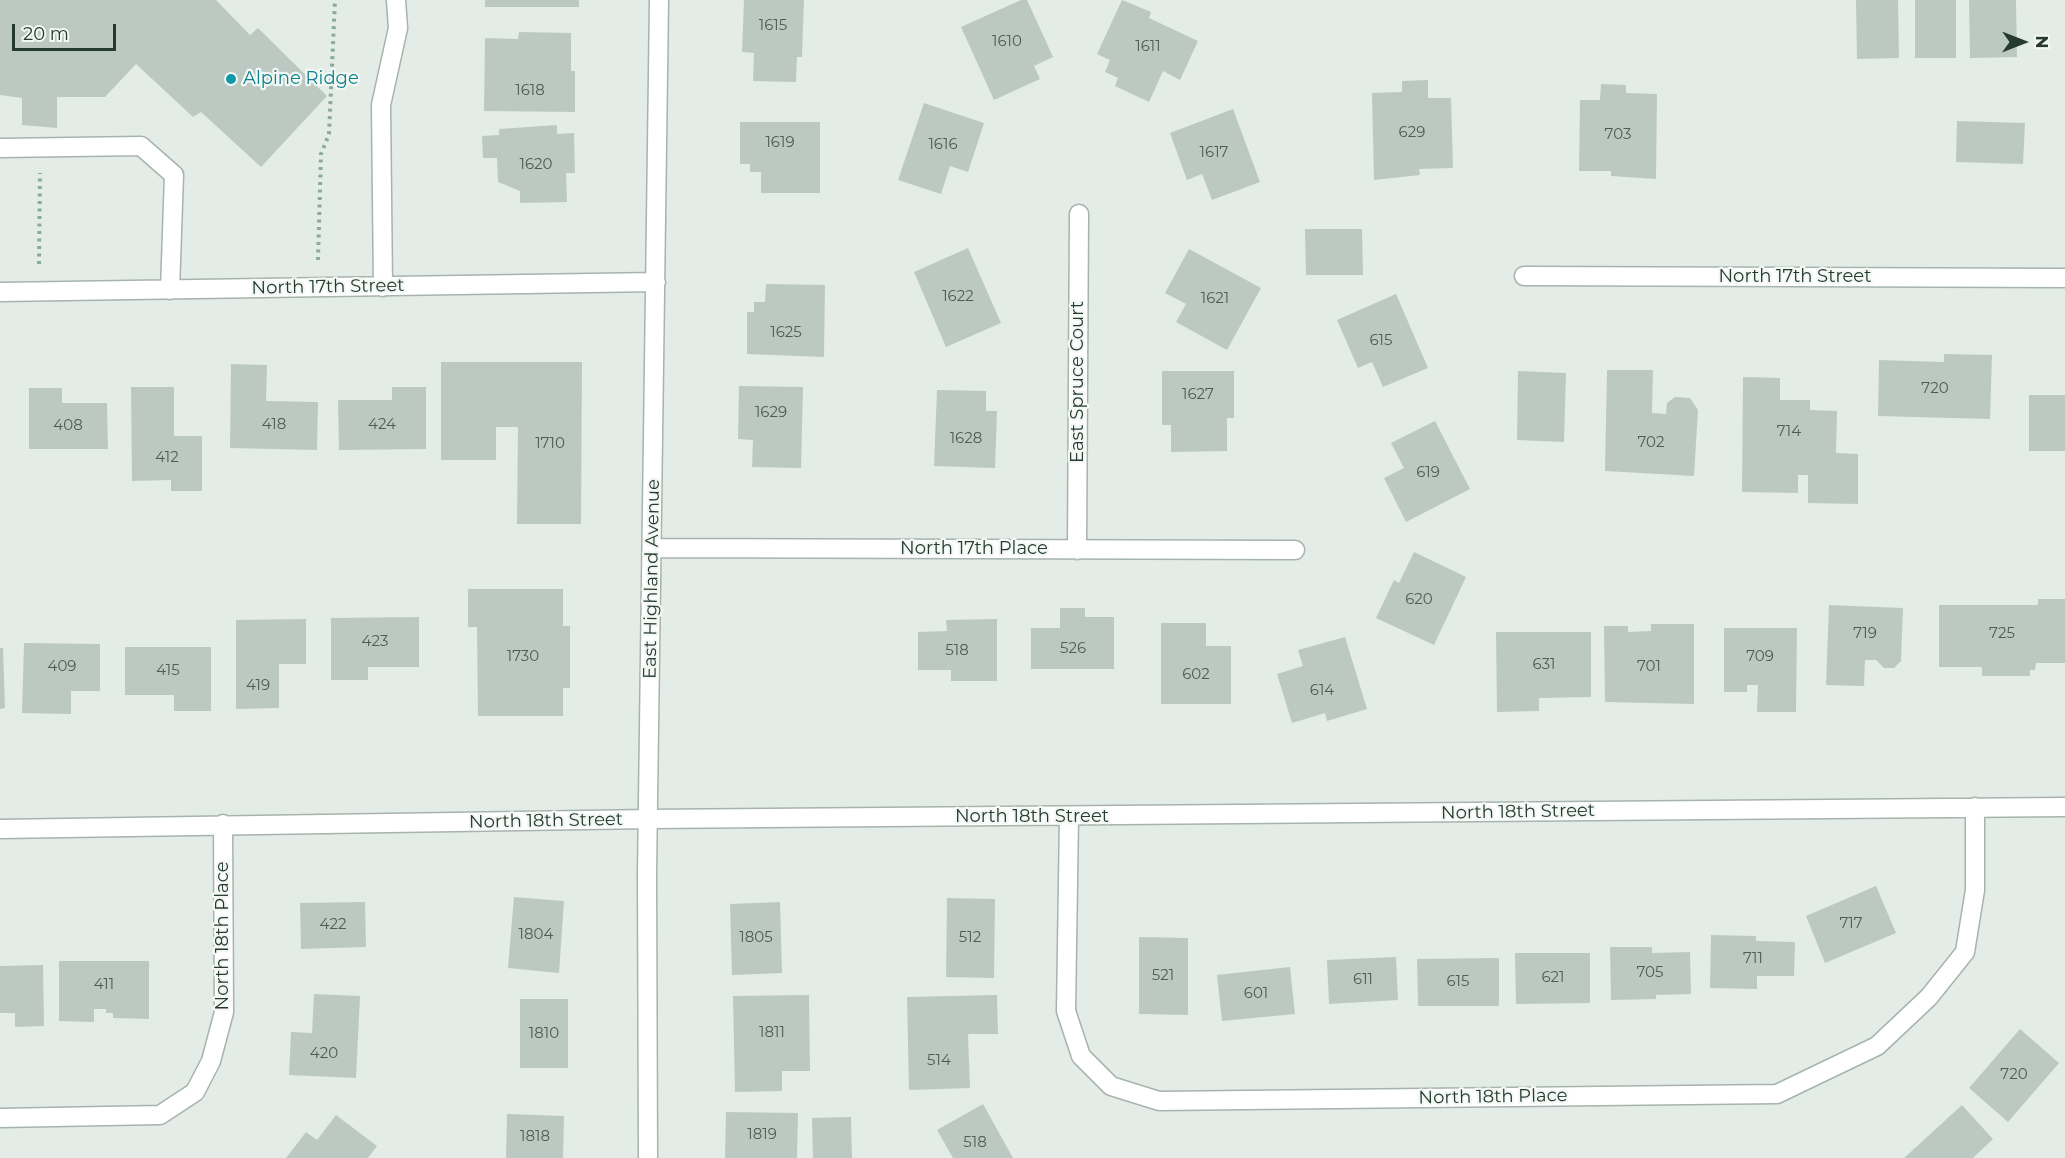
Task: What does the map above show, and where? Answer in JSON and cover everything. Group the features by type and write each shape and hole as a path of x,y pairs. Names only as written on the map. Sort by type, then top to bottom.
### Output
{"street":[{"path":"382,287 381,105 398,28 396,0"},
{"name":"East Highland Avenue","path":"648,1158 649,819 659,0"},
{"path":"0,148 141,146 174,175 170,290"},
{"name":"East Spruce Court","path":"1077,550 1079,214"},
{"name":"North 17th Street","path":"1524,276 2065,278"},
{"name":"North 17th Street","path":"0,292 656,282"},
{"name":"North 17th Place","path":"653,548 1295,550"},
{"name":"North 18th Place","path":"1069,817 1066,1011 1081,1056 1111,1086 1159,1101 1778,1094 1877,1046 1929,997 1965,952 1975,890 1976,807"},
{"name":"North 18th Street","path":"0,829 649,819 2065,807"},
{"name":"North 18th Place","path":"0,1118 160,1115 195,1092 211,1061 224,1012 223,824"}],"path":[{"path":"318,260 321,154 329,135 335,0"},
{"path":"39,291 41,148"}],"building":[{"name":"Alpine Ridge","path":"0,0 216,0 250,35 258,28 327,96 261,167 201,112 193,117 136,64 105,97 57,97 57,128 22,125 22,98 0,95"},
{"path":"485,0 579,0 579,7 485,7"},
{"path":"744,0 804,0 802,57 797,57 796,82 753,81 754,53 742,52"},
{"path":"1021,0 1027,0 1053,57 1034,66 1040,79 994,100 961,27"},
{"path":"1122,0 1151,12 1149,18 1198,41 1180,80 1163,71 1149,102 1115,86 1118,78 1105,72 1110,60 1097,54"},
{"path":"1856,0 1898,0 1899,58 1857,59"},
{"path":"1915,0 1956,0 1956,58 1915,58"},
{"path":"1969,0 2016,0 2017,57 1970,58"},
{"path":"519,32 571,33 571,71 575,71 575,112 484,111 485,38 518,39"},
{"path":"1428,80 1428,98 1451,98 1453,168 1419,169 1420,175 1374,180 1372,93 1402,92 1402,81"},
{"path":"1601,84 1626,85 1626,93 1657,94 1656,179 1611,176 1611,171 1579,171 1580,100 1600,100"},
{"path":"924,103 984,123 968,172 950,166 941,194 898,180"},
{"path":"1233,109 1260,182 1212,200 1202,174 1187,180 1170,133"},
{"path":"1957,121 2025,123 2023,164 1956,162"},
{"path":"740,122 820,122 820,193 761,193 761,172 750,172 750,164 740,164"},
{"path":"557,125 557,134 574,133 575,173 566,173 567,202 520,203 520,191 498,182 497,158 483,158 482,136 499,135 499,129"},
{"path":"1305,229 1362,229 1363,275 1306,275"},
{"path":"968,248 1001,323 946,347 914,272"},
{"path":"1189,249 1261,288 1227,350 1176,322 1186,304 1165,293"},
{"path":"766,284 825,285 824,357 747,354 747,312 754,312 754,302 765,302"},
{"path":"1396,294 1428,368 1383,387 1372,362 1358,368 1337,320"},
{"path":"1944,354 1992,355 1990,419 1878,416 1879,360 1944,362"},
{"path":"441,362 582,362 581,524 517,524 518,427 496,427 496,460 441,460"},
{"path":"231,364 267,365 266,401 318,402 317,450 230,448"},
{"path":"1607,370 1653,370 1652,413 1666,414 1667,403 1675,397 1690,398 1698,410 1694,476 1605,471"},
{"path":"1162,371 1234,371 1234,418 1227,418 1227,451 1171,452 1171,425 1162,425"},
{"path":"1518,371 1566,373 1564,442 1517,440"},
{"path":"1743,377 1780,378 1780,400 1810,400 1810,410 1837,411 1836,453 1858,454 1858,504 1808,503 1808,475 1798,475 1798,493 1742,492"},
{"path":"739,386 803,387 801,468 752,467 753,440 738,439"},
{"path":"131,387 174,387 174,436 202,436 202,491 171,491 171,480 132,481"},
{"path":"392,387 426,387 426,449 339,450 338,400 392,400"},
{"path":"29,388 62,388 62,403 107,403 108,449 29,449"},
{"path":"937,390 986,391 986,411 997,411 995,468 934,466"},
{"path":"2029,395 2065,395 2065,451 2029,451"},
{"path":"1435,421 1470,489 1406,522 1384,478 1404,468 1391,443"},
{"path":"1414,552 1466,577 1434,645 1376,618 1394,580 1399,583"},
{"path":"468,589 563,589 563,626 570,626 570,688 563,688 563,716 478,716 477,627 468,627"},
{"path":"2038,599 2065,599 2065,663 2036,663 2035,670 2030,670 2030,676 1982,676 1982,667 1939,667 1939,605 2038,605"},
{"path":"1829,605 1903,608 1901,661 1894,668 1884,668 1876,660 1865,660 1864,686 1826,685"},
{"path":"1060,608 1085,608 1085,617 1114,617 1114,669 1031,669 1031,628 1060,628"},
{"path":"419,617 419,667 368,667 368,680 331,680 331,618"},
{"path":"306,619 306,664 279,664 279,708 236,709 236,620"},
{"path":"997,619 997,681 951,681 951,670 918,670 918,632 947,631 946,620"},
{"path":"1161,623 1206,623 1206,646 1231,646 1231,704 1161,704"},
{"path":"1651,624 1694,624 1694,704 1605,702 1604,626 1628,626 1628,632 1651,631"},
{"path":"1724,628 1797,628 1796,712 1757,712 1758,685 1747,685 1747,692 1724,692"},
{"path":"1496,632 1591,632 1591,697 1539,698 1539,711 1497,712"},
{"path":"1345,637 1367,709 1327,721 1325,713 1292,723 1277,674 1303,666 1298,650"},
{"path":"24,643 100,644 100,691 71,691 71,714 22,713"},
{"path":"125,647 211,647 211,711 174,711 174,695 125,695"},
{"path":"0,648 3,648 5,708 0,709"},
{"path":"1876,886 1896,933 1825,963 1806,916"},
{"path":"514,897 564,901 559,973 508,968"},
{"path":"947,898 995,899 994,978 946,977"},
{"path":"365,902 366,947 301,949 300,903"},
{"path":"780,902 782,973 732,975 730,904"},
{"path":"1711,935 1756,936 1756,941 1795,942 1794,976 1757,976 1757,989 1710,988"},
{"path":"1139,937 1188,938 1188,1015 1139,1014"},
{"path":"1610,947 1652,947 1652,953 1690,952 1691,994 1656,995 1656,999 1611,1000"},
{"path":"1515,953 1590,953 1590,1003 1516,1004"},
{"path":"1396,957 1398,1000 1329,1004 1327,960"},
{"path":"1499,958 1499,1006 1418,1006 1417,959"},
{"path":"59,961 149,961 149,1019 113,1018 113,1013 106,1013 106,1009 94,1009 94,1022 59,1021"},
{"path":"43,965 44,1026 15,1027 15,1013 0,1013 0,966"},
{"path":"1290,967 1295,1014 1222,1021 1217,975"},
{"path":"314,994 360,996 356,1078 289,1075 291,1032 312,1033"},
{"path":"809,995 810,1071 782,1071 782,1091 735,1092 733,996"},
{"path":"997,995 998,1034 968,1034 970,1088 909,1090 907,997"},
{"path":"520,999 568,999 568,1068 520,1068"},
{"path":"2020,1029 2059,1063 2008,1122 1969,1088"},
{"path":"983,1104 1013,1158 953,1158 937,1130"},
{"path":"1962,1105 1993,1139 1973,1158 1904,1158"},
{"path":"726,1112 798,1113 797,1158 725,1158"},
{"path":"507,1114 564,1116 563,1158 506,1158"},
{"path":"336,1115 377,1146 368,1158 286,1158 306,1132 317,1140"},
{"path":"851,1117 852,1158 813,1158 812,1118"}],"place":[{"name":"Alpine Ridge","path":"231,79"}]}
